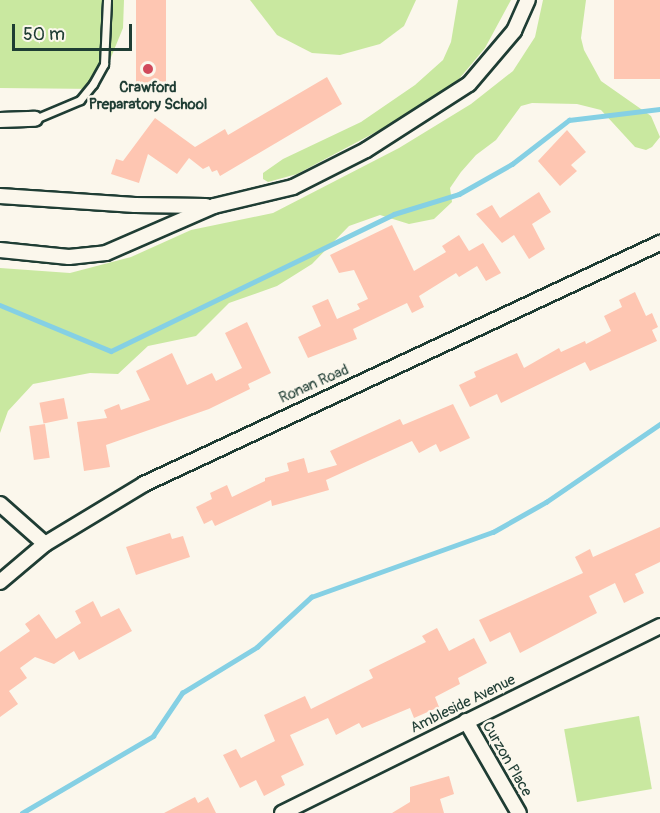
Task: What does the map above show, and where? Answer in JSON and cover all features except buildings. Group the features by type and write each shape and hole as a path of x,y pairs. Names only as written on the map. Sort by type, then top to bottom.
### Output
{"street":[{"path":"0,250 69,256 106,253 214,206 293,187 366,150 469,84 492,61 514,31 528,0"},
{"path":"0,120 35,119"},
{"path":"0,196 135,205 214,206"},
{"name":"Ronan Road","path":"0,582 45,544 113,501 224,444 660,243"},
{"path":"0,504 45,544"},
{"name":"Ambleside Avenue","path":"282,813 660,626"},
{"name":"Curzon Place","path":"466,721 519,813"}],"lane":[{"path":"35,119 80,100 93,84 104,64 107,0"}],"green space":[{"path":"0,0 124,0 123,28 98,89 0,88"},
{"path":"250,0 416,0 404,26 380,44 340,55 312,53 277,35"},
{"path":"458,0 511,0 485,48 459,79 423,107 297,174 268,182 263,179 263,173 283,159 361,122 415,85 443,60 451,42"},
{"path":"543,0 586,0 581,38 584,50 601,81 651,116 660,137 652,147 646,150 635,147 601,110 577,104 532,103 521,106 496,140 476,155 461,172 450,188 452,202 434,219 409,224 380,215 349,226 312,264 277,286 229,303 196,336 148,346 118,374 90,373 33,384 8,411 0,433 0,268 70,273 131,257 191,230 273,213 399,148 471,104 513,71 535,37"},
{"path":"639,716 652,789 577,802 564,729"}],"waterway":[{"path":"0,305 111,351 394,214 459,194 512,164 569,120 660,109"},
{"path":"22,813 153,736 182,693 257,647 311,597 493,532 546,502 660,424"}],"place":[{"name":"Crawford Preparatory School","path":"148,69"}]}
